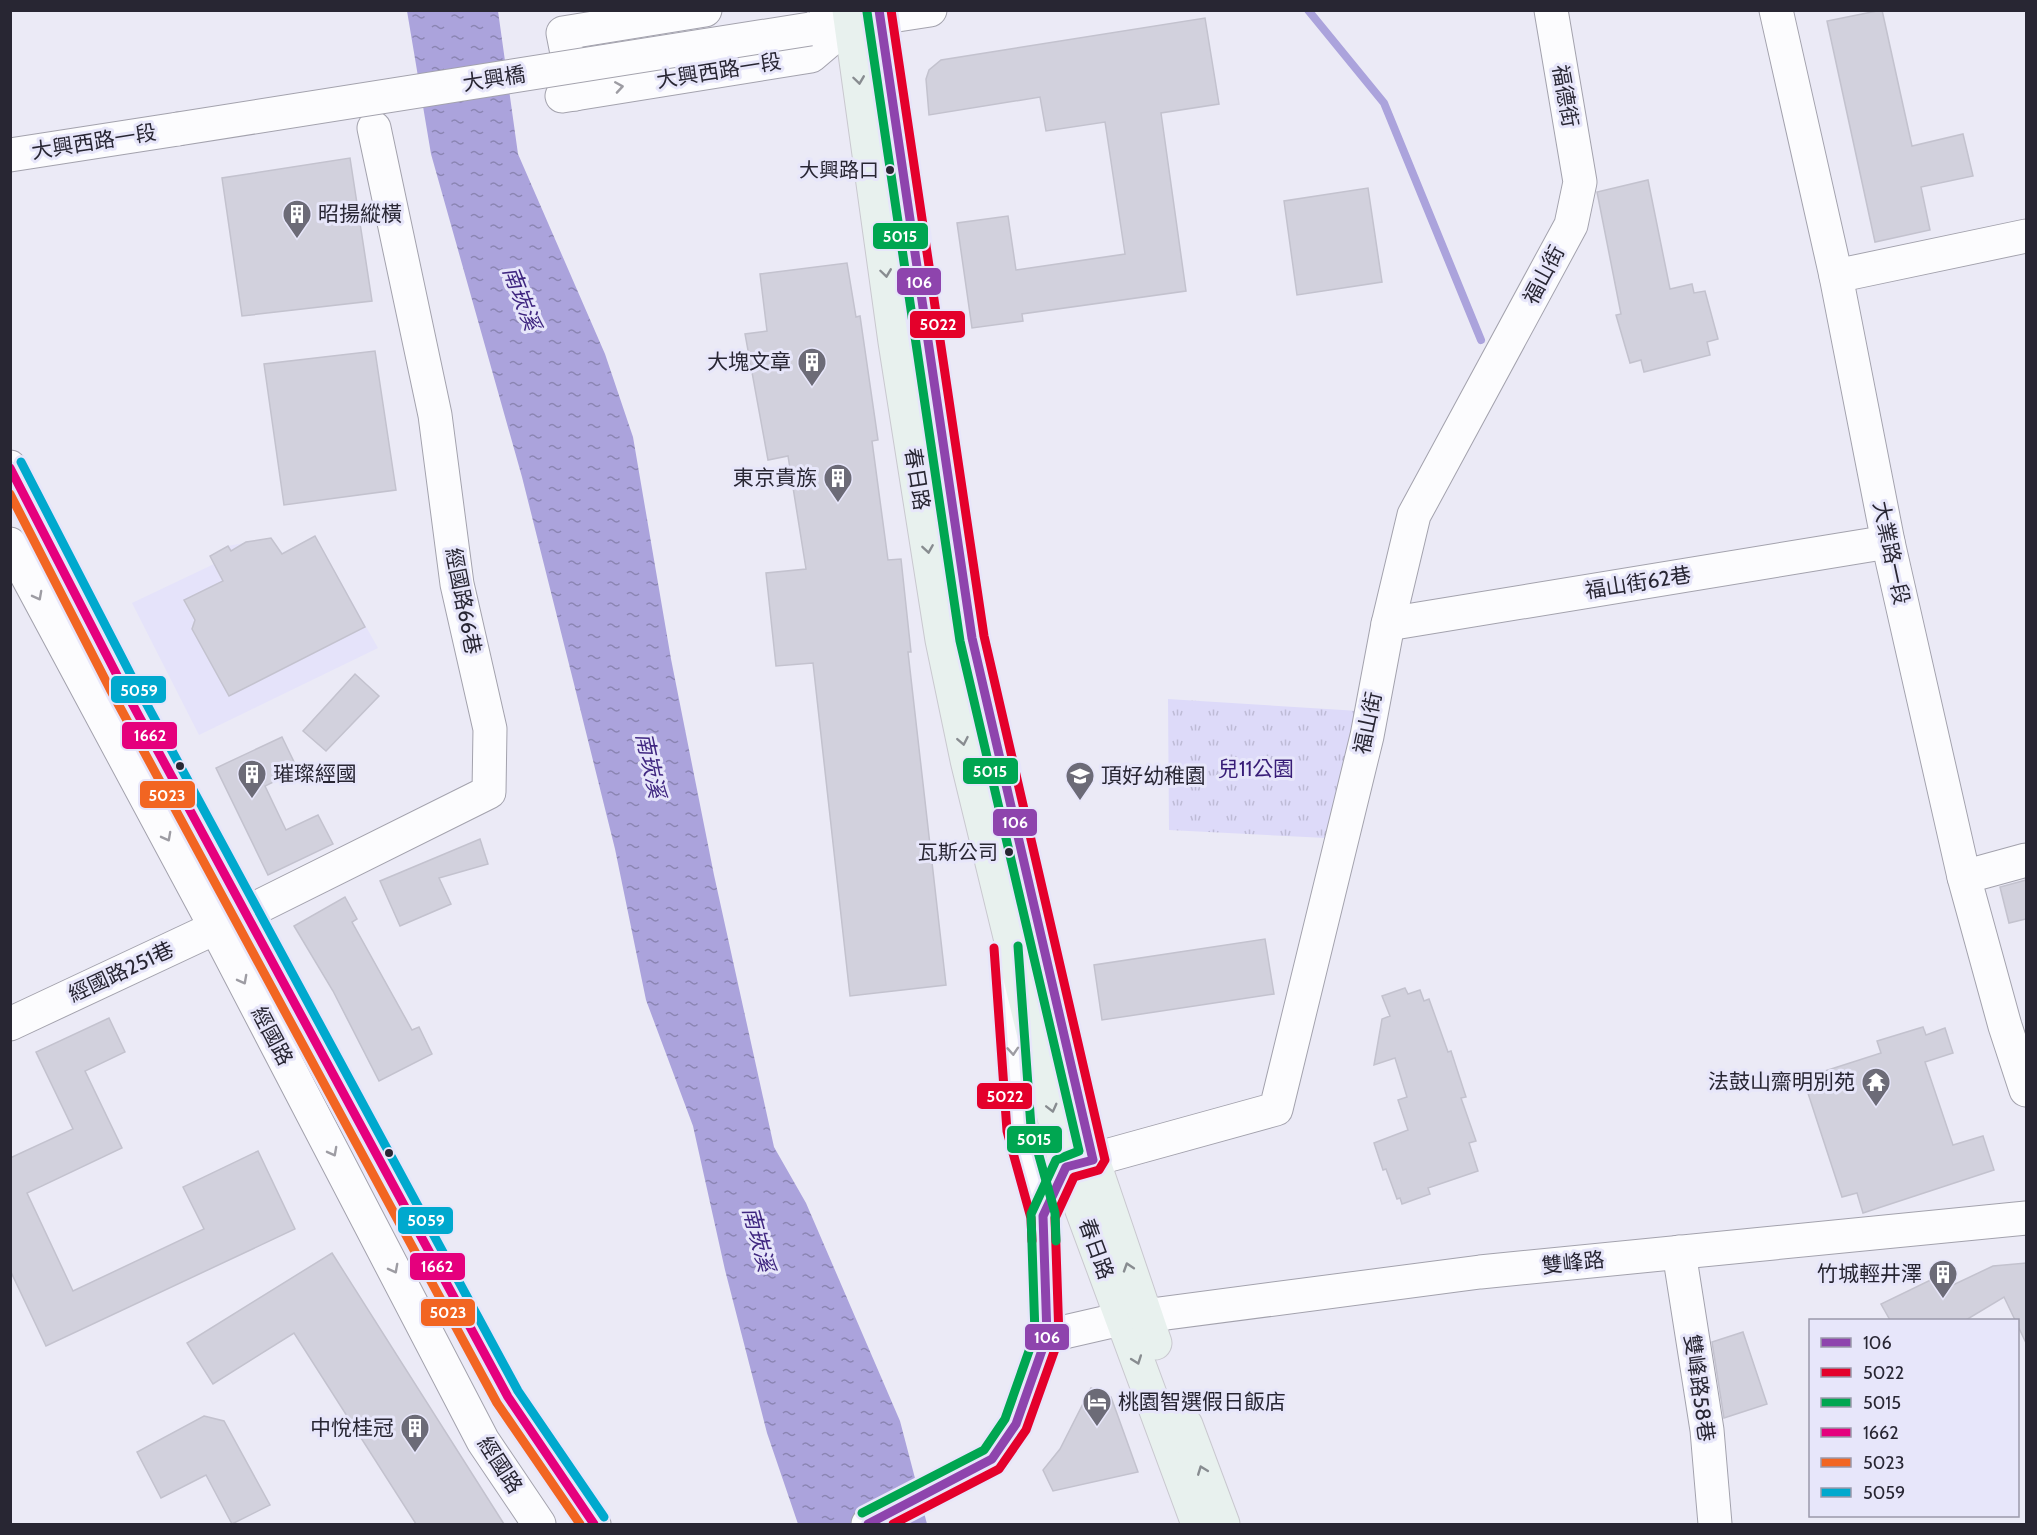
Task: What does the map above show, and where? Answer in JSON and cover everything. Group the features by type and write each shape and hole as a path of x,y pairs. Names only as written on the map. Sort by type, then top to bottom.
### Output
{"main road":[{"name":"春日路","path":"849,17 895,342 942,640 967,760 1004,908 1079,1164 1133,1318 1198,1524"},
{"name":"春日路","path":"849,17 1079,1164"},
{"name":"春日路","path":"1133,1318 1223,1524"}],"street":[{"name":"大興西路一段","path":"705,10 632,16 563,33 568,95 811,56 849,17"},
{"name":"大興橋","path":"178,129 849,17 930,10"},
{"name":"福德街","path":"1551,10 1580,182"},
{"name":"大業路一段","path":"1776,10 1836,276 1888,542 1964,877 2005,1026 2026,1090"},
{"name":"經國路66巷","path":"232,920 489,792 490,729 457,584 435,415 374,128"},
{"name":"大興西路一段","path":"10,154 178,129"},
{"name":"福山街","path":"1079,1164 1276,1109 1367,736 1388,624 1414,515 1571,225 1580,182"},
{"path":"1836,276 2026,236"},
{"name":"經國路","path":"10,467 121,683 232,920 483,1441 539,1524"},
{"name":"福山街62巷","path":"1388,624 1888,542"},
{"name":"經國路","path":"10,544 232,920 508,1397 594,1524"},
{"path":"1964,877 2026,860"},
{"path":"868,1524 992,1459 1016,1424 1047,1336 1043,1216 1019,1130 1004,908"},
{"name":"經國路251巷","path":"10,1024 232,920"},
{"path":"1043,1216 1079,1164"},
{"name":"雙峰路","path":"1047,1336 1133,1318 1480,1272 2026,1218"},
{"name":"雙峰路58巷","path":"1679,1252 1707,1430 1715,1524"}],"shaded area":[{"path":"315,536 378,648 199,735 132,603 214,564 210,556 228,546 271,538 282,553"}],"green space":[{"name":"兒11公園","path":"1168,699 1359,711 1326,838 1169,830"}],"water":[{"name":"南崁溪","path":"407,11 498,11 518,154 605,354 633,437 671,659 714,875 774,1147 806,1203 900,1421 927,1524 798,1524 767,1433 725,1270 693,1126 646,1000 615,849 522,477 431,154"}],"building":[{"path":"1882,10 1912,146 1963,134 1973,176 1921,187 1930,230 1875,242 1827,21"},
{"path":"1205,18 1219,104 1161,113 1186,291 1022,314 1023,321 972,328 957,223 1008,216 1016,270 1125,254 1105,122 1046,131 1040,97 929,115 926,79 929,70 941,60"},
{"name":"昭揚縱橫","path":"350,158 372,301 242,316 222,178"},
{"path":"1648,180 1670,289 1692,284 1694,293 1705,291 1718,339 1707,342 1710,355 1644,372 1641,360 1630,363 1616,315 1621,314 1597,192"},
{"path":"1368,188 1382,282 1297,295 1284,201"},
{"path":"847,263 856,317 860,316 878,440 872,441 888,560 901,559 911,652 908,652 946,985 850,996 813,663 776,666 766,573 806,569 788,456 768,460 745,334 767,331 760,274"},
{"path":"375,351 396,490 284,505 264,364"},
{"path":"315,536 365,627 229,696 192,629 195,620 184,600 223,581 210,556 228,546 231,551 246,542 271,538 282,554"},
{"name":"璀璨經國","path":"355,674 379,696 326,751 303,731"},
{"name":"璀璨經國","path":"282,737 298,770 265,786 286,830 318,815 333,844 268,875 216,768"},
{"path":"480,839 488,864 439,878 451,904 400,926 380,881"},
{"path":"2026,880 2026,919 2009,923 2000,887"},
{"path":"345,897 357,919 352,922 412,1030 419,1027 432,1054 379,1081 333,991 294,926"},
{"path":"1265,939 1274,994 1102,1020 1094,965"},
{"path":"1405,988 1408,994 1420,990 1424,1001 1429,999 1448,1052 1451,1051 1466,1097 1461,1098 1476,1141 1469,1143 1478,1171 1428,1188 1430,1194 1402,1204 1400,1198 1397,1199 1386,1169 1383,1170 1374,1143 1408,1130 1398,1100 1407,1097 1395,1058 1374,1065 1382,1019 1390,1016 1382,996"},
{"path":"109,1018 125,1052 85,1071 122,1148 27,1193 73,1291 204,1229 183,1187 258,1151 295,1229 46,1346 10,1270 10,1158 73,1129 36,1052"},
{"name":"法鼓山齋明別苑","path":"1923,1027 1926,1035 1945,1028 1953,1053 1925,1062 1953,1145 1983,1136 1994,1170 1863,1213 1857,1193 1842,1197 1803,1078 1881,1053 1877,1041"},
{"name":"中悅桂冠","path":"332,1253 504,1524 416,1524 294,1333 213,1384 187,1343"},
{"name":"竹城輕井澤","path":"2026,1263 2026,1343 2019,1328 2019,1319 2015,1319 2004,1297 1968,1319 1889,1319 1881,1304 1947,1272 1953,1285 1993,1266"},
{"path":"1743,1332 1767,1404 1724,1418 1712,1342"},
{"name":"桃園智選假日飯店","path":"1091,1388 1111,1397 1138,1472 1053,1491 1043,1470 1060,1449"},
{"path":"204,1416 224,1421 270,1505 232,1524 206,1475 161,1498 137,1452"}],"waterway":[{"path":"1308,10 1384,103 1481,340"}],"transit line":[{"name":"106","path":"868,1524 992,1459 1016,1424 1047,1336 1043,1216 1066,1167 1093,1160 972,638 879,10"},
{"name":"5022","path":"891,10 984,636 1105,1160 1099,1170 1074,1177 1055,1218 1059,1338 1026,1430 999,1469 893,1524"},
{"name":"5015","path":"862,1513 984,1450 1005,1419 1035,1334 1031,1214 1056,1160 1079,1151 960,641 867,12"},
{"name":"5059","path":"21,462 132,677 518,1391 604,1517"},
{"name":"1662","path":"10,468 121,683 508,1397 594,1524"},
{"name":"5023","path":"10,494 110,689 497,1403 580,1524"},
{"name":"5015","path":"1018,946 1031,1127 1055,1213 1056,1241"},
{"name":"5022","path":"994,948 1007,1131 1031,1218 1032,1241"}],"place":[{"name":"大興路口","path":"890,170"},
{"name":"昭揚縱橫","path":"297,240"},
{"name":"大塊文章","path":"812,388"},
{"name":"東京貴族","path":"838,504"},
{"name":"璀璨經國","path":"252,800"},
{"name":"頂好幼稚園","path":"1080,802"},
{"name":"瓦斯公司","path":"1009,852"},
{"name":"法鼓山齋明別苑","path":"1876,1108"},
{"name":"竹城輕井澤","path":"1943,1300"},
{"name":"桃園智選假日飯店","path":"1097,1428"},
{"name":"中悅桂冠","path":"415,1454"}]}
